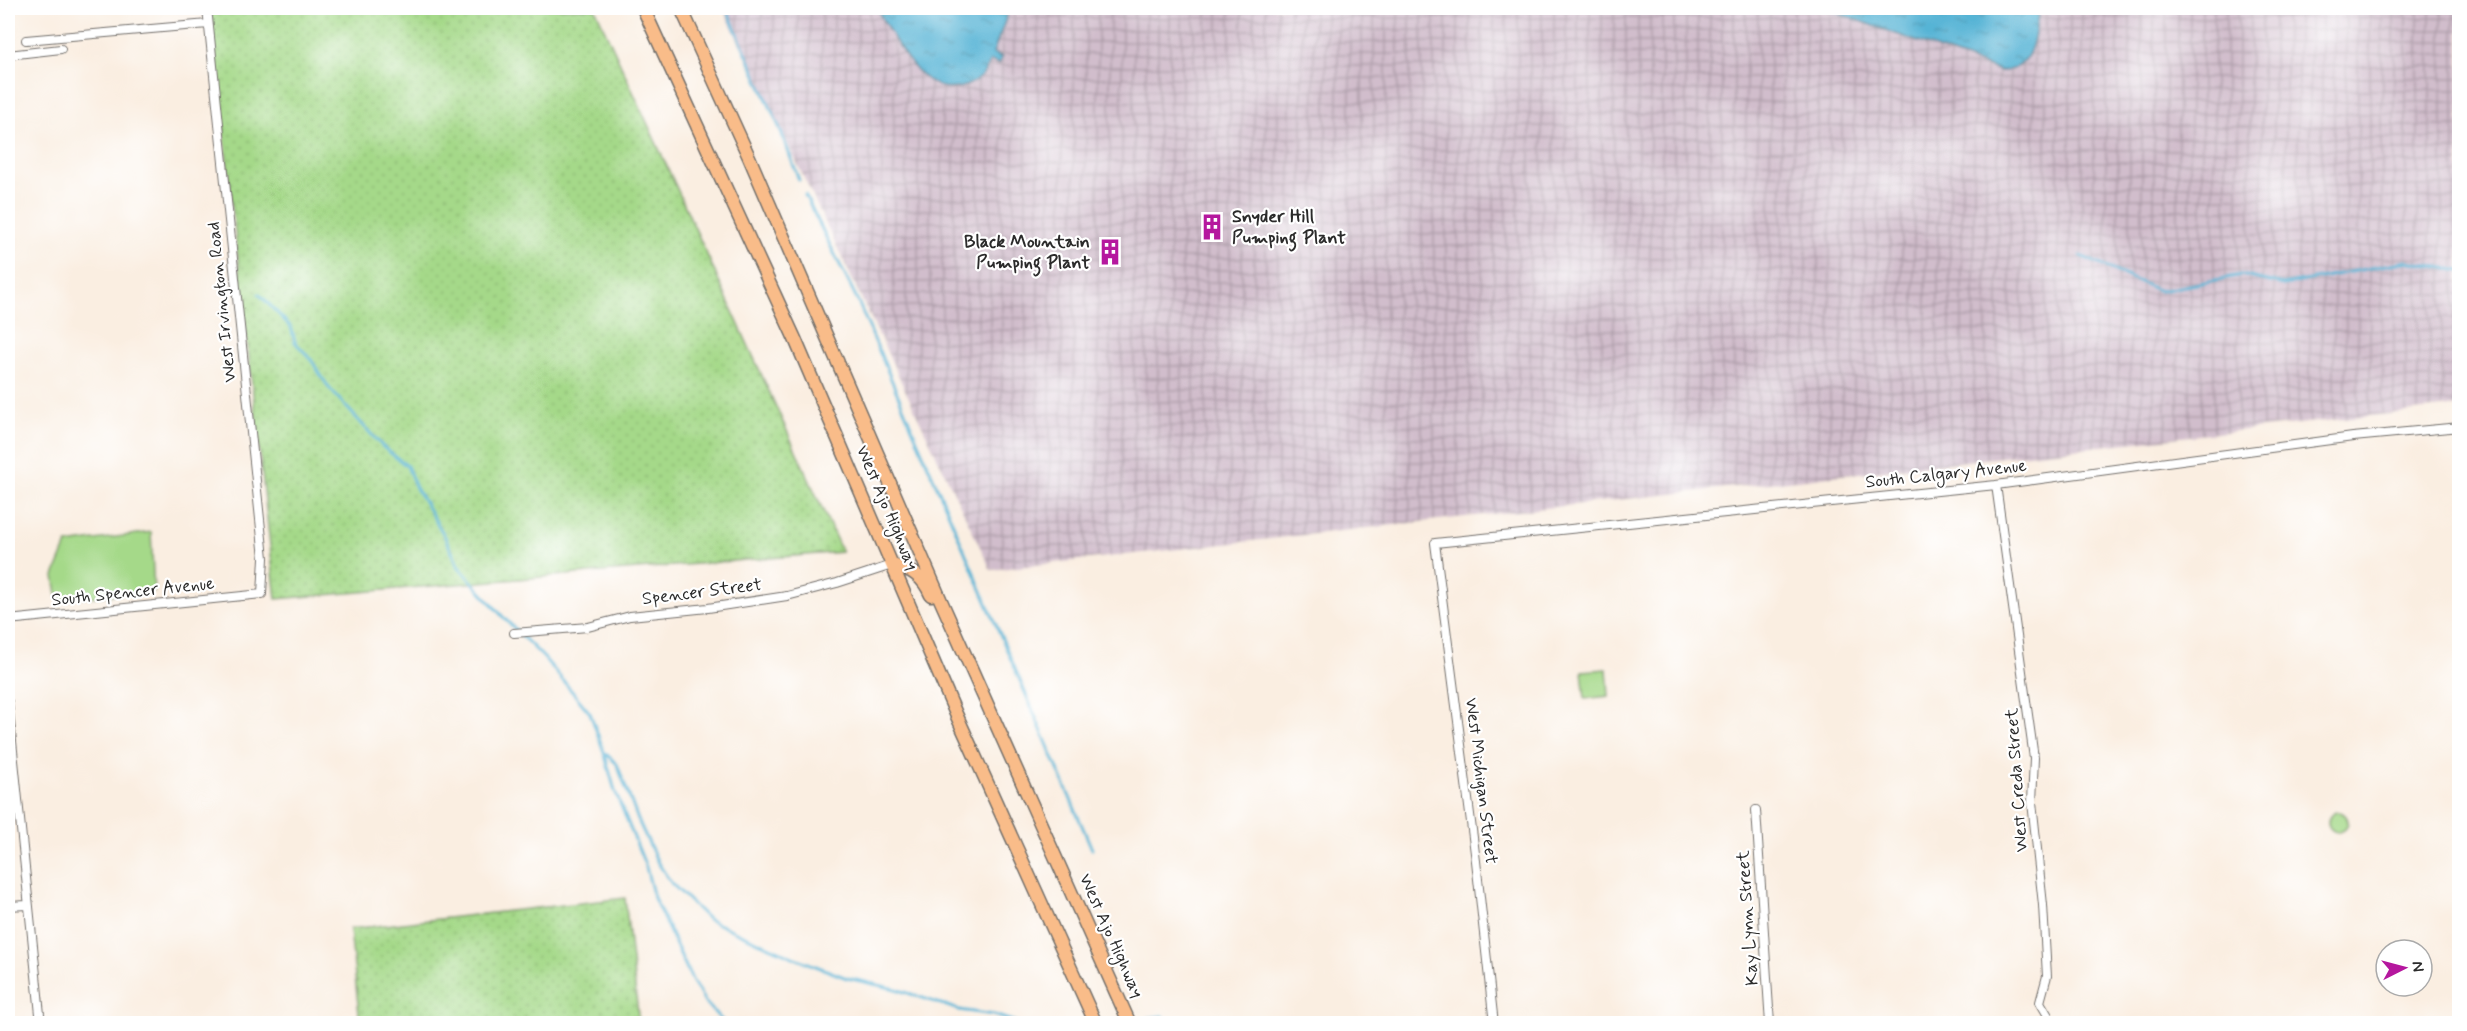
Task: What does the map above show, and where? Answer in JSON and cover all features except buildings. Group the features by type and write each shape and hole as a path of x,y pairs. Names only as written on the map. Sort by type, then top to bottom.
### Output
{"main road":[{"name":"West Ajo Highway","path":"643,8 795,339 978,765 1096,1023"},
{"name":"West Ajo Highway","path":"681,8 749,157 963,649 1130,1023"},
{"path":"892,565 916,572 927,585 952,641 963,649"}],"street":[{"name":"West Irvington Road","path":"207,8 264,558 262,594"},
{"path":"26,40 208,24"},
{"path":"8,55 61,49"},
{"name":"South Calgary Avenue","path":"1435,543 1996,485 2353,437 2460,427"},
{"name":"West Creda Street","path":"1996,485 2034,758 2032,802 2043,905 2047,976 2040,1002 2053,1023"},
{"name":"West Michigan Street","path":"1435,543 1476,861 1494,1023"},
{"name":"Spencer Street","path":"514,633 588,627 630,616 708,608 787,596 892,565"},
{"name":"South Spencer Avenue","path":"8,620 262,594"},
{"path":"8,702 27,905 41,1023"},
{"name":"Kay Lynn Street","path":"1756,810 1770,1023"},
{"path":"8,906 27,905"}],"shaded area":[{"path":"723,8 2459,8 2459,406 991,570"}],"green space":[{"path":"210,8 595,8 842,552 276,599"},
{"path":"151,532 154,591 58,600 54,576 67,544"},
{"path":"1607,669 1609,696 1585,699 1582,671"},
{"path":"2338,812 2345,815 2348,822 2345,829 2338,832 2331,829 2328,822 2331,815"},
{"path":"625,898 639,1023 360,1023 350,929"}],"water":[{"path":"876,8 1010,8 993,53 1002,57 999,64 990,61 981,76 970,84 950,88 935,85 911,64"},
{"path":"1823,8 2039,8 2034,39 2026,58 2011,70 2000,71"}],"waterway":[{"path":"726,8 780,129 799,180"},
{"path":"805,195 856,297 1092,849"},
{"path":"2081,256 2160,291 2241,275 2283,285 2407,261 2460,271"},
{"path":"259,294 291,327 295,342 310,358 329,388 383,447 407,466 416,488 444,535 459,567 504,618 544,658 590,713 615,791 646,867 654,898 693,982 705,1002 725,1024"},
{"path":"604,752 617,764 638,820 658,863 672,884 709,920 847,978 896,989 959,1010 994,1015 1021,1024"},
{"path":"1149,1018 1163,1016 1172,1024"}],"place":[{"name":"Snyder Hill Pumping Plant","path":"1212,227"},
{"name":"Black Mountain Pumping Plant","path":"1110,252"}]}
